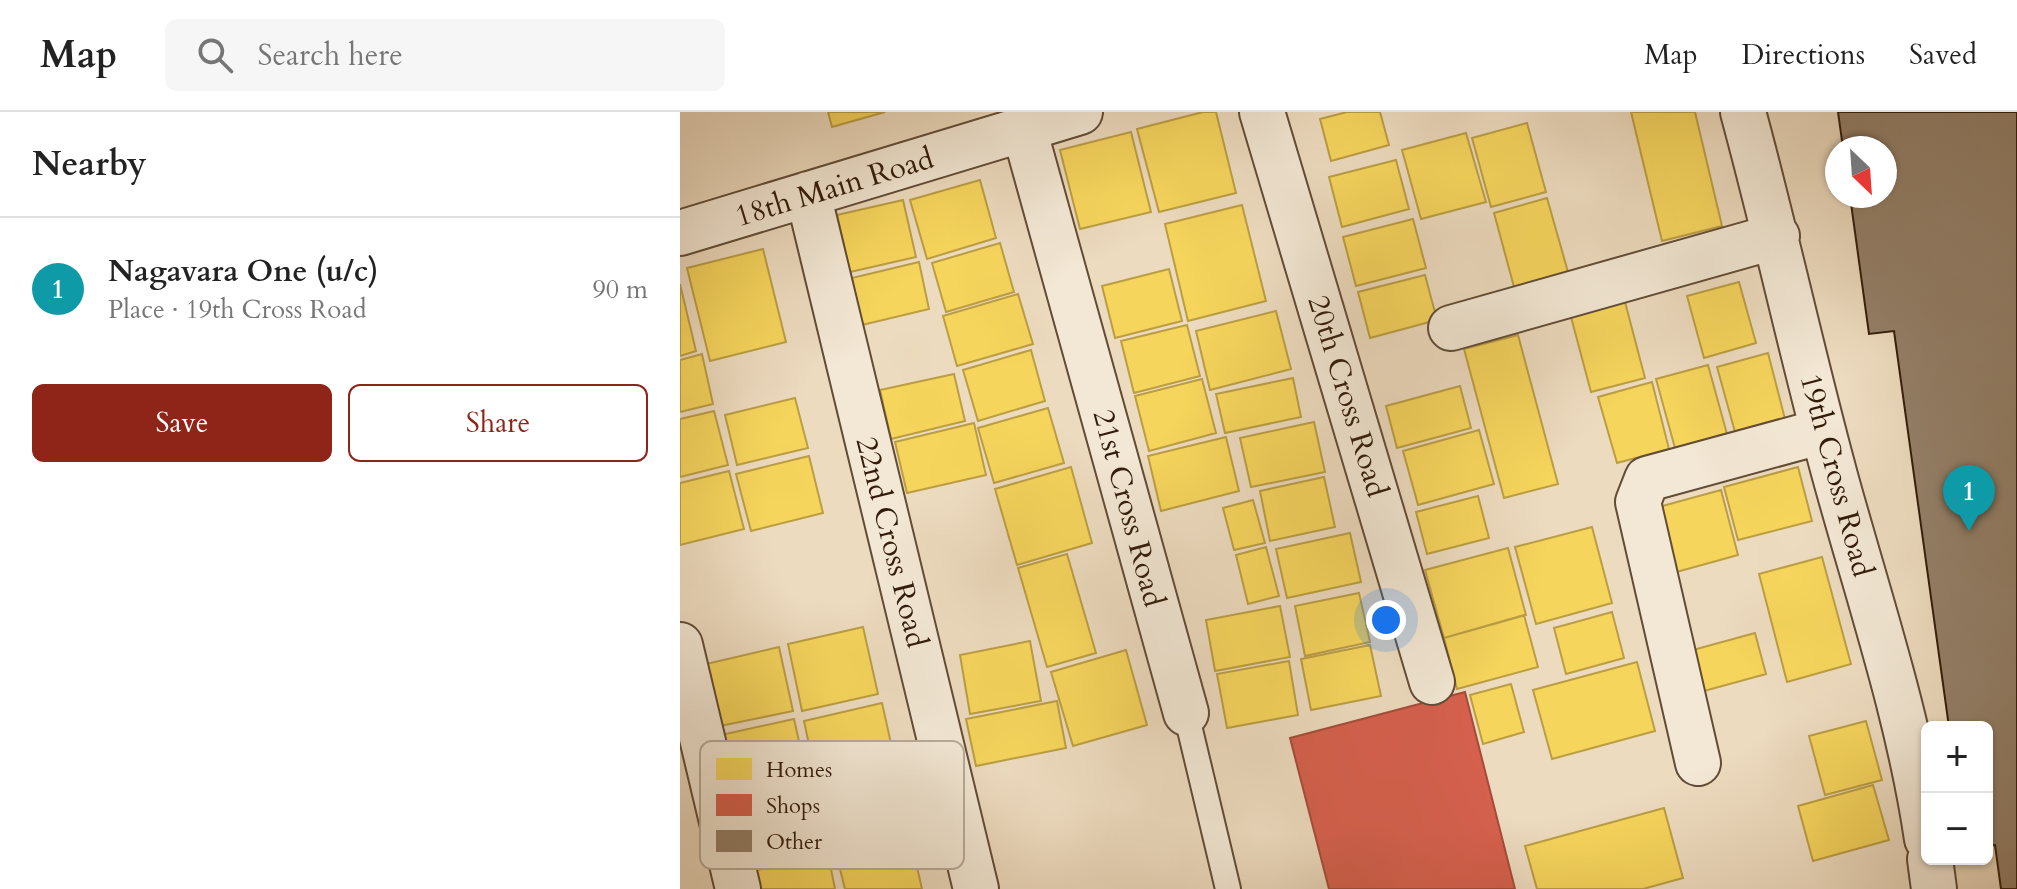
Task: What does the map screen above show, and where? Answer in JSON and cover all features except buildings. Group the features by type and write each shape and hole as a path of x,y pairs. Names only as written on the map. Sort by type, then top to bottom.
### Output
{"street":[{"name":"18th Main Road","path":"680,233 1080,112"},
{"name":"20th Cross Road","path":"1262,112 1432,682"},
{"name":"19th Cross Road","path":"1743,112 1777,236 1823,431 1921,798"},
{"name":"21st Cross Road","path":"1024,129 1186,713"},
{"name":"22nd Cross Road","path":"808,194 940,741"},
{"path":"1451,328 1777,236"},
{"path":"1698,763 1638,502 1647,479 1823,431"},
{"path":"680,645 703,741"},
{"name":"22nd Cross Road","path":"964,839 976,889"},
{"path":"1931,865 1934,889"},
{"path":"733,869 738,889"}],"lane":[{"name":"21st Cross Road","path":"1186,713 1228,889"}],"place":[{"name":"Nagavara One (u/c)","path":"1969,531"}]}
